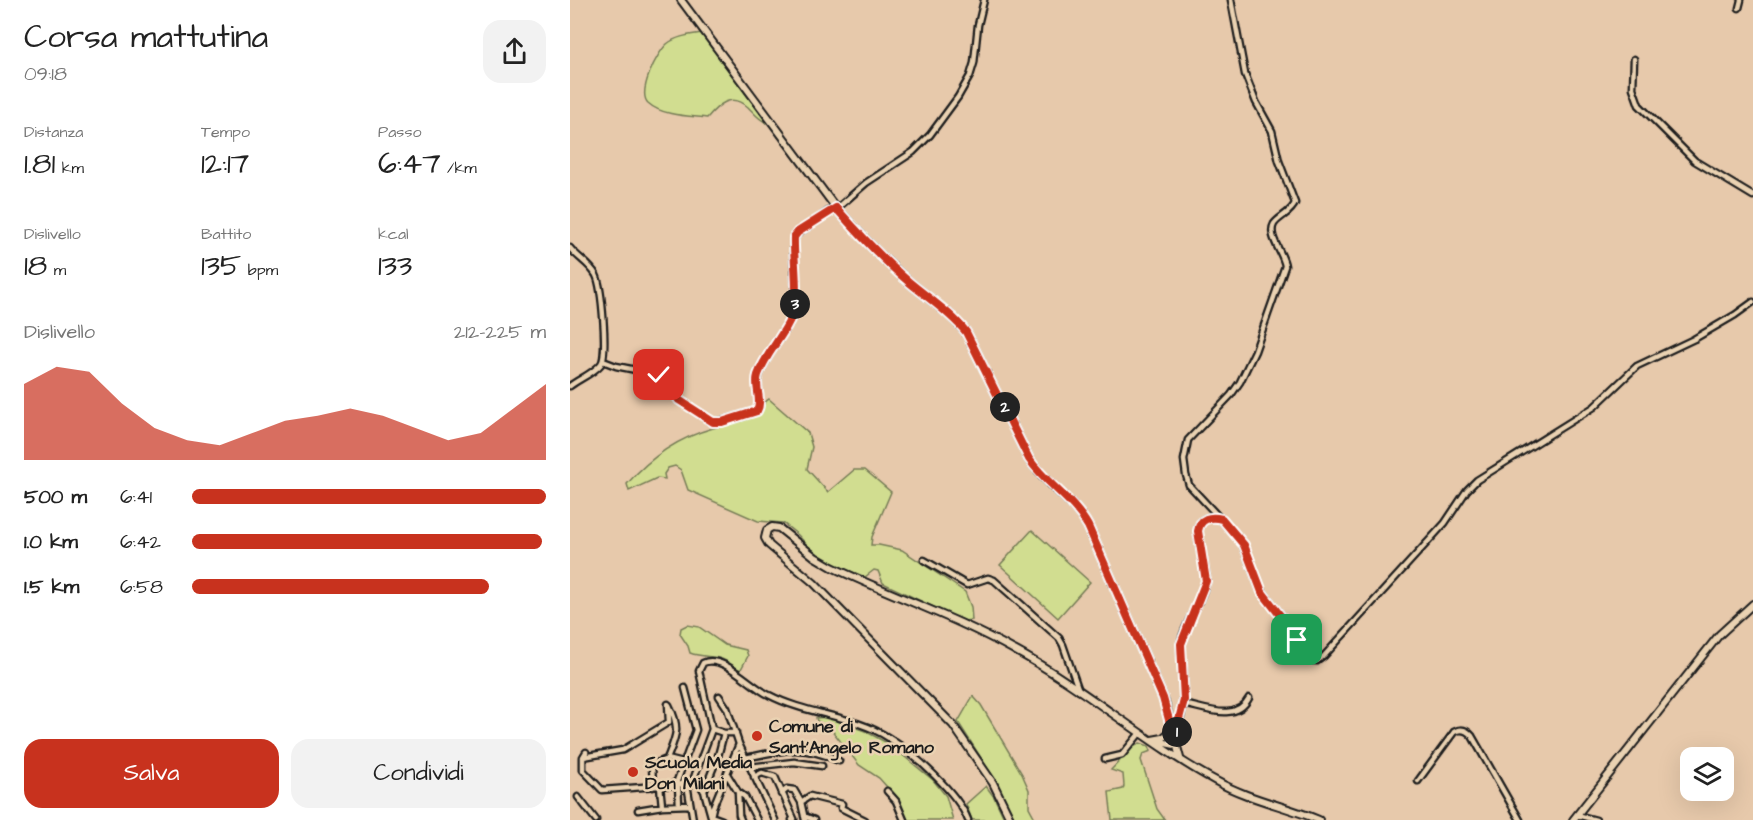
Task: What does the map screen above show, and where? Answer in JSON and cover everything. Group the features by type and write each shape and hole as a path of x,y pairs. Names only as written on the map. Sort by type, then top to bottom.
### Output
{"street":[{"path":"681,0 836,208 875,251 950,315 966,332 1029,459 1038,471 1074,505 1088,526 1163,698 1180,758"},
{"path":"603,361 616,366 661,375 679,400 713,422 722,422 757,411 759,406 758,376 773,346 790,320 794,308 794,237 922,144 958,97 972,68 976,33 984,0"},
{"path":"1231,0 1245,74 1256,102 1272,131 1281,166 1295,201 1292,209 1276,223 1273,229 1273,235 1285,266 1254,354 1235,390 1192,434 1185,447 1184,465 1189,485 1244,545 1260,588 1293,632 1303,656 1310,661 1319,660 1445,523 1467,490 1477,480 1594,407 1637,366 1694,339 1739,313 1753,302"},
{"path":"1738,8 1741,0"},
{"path":"1634,59 1634,92 1639,105 1691,158 1753,196"},
{"path":"570,248 591,268 598,281 603,311 603,361 570,386"},
{"path":"1161,747 1169,749 1175,741 1183,704 1181,644 1206,581 1198,528 1207,518 1222,519"},
{"path":"1011,820 990,777 953,725 814,583 769,545 765,538 766,532 772,527 779,528 815,557 832,567 990,637 1029,658 1161,747 1228,787 1319,820"},
{"path":"924,560 967,585 988,578 994,580 1059,638 1079,691"},
{"path":"1575,817 1717,638 1753,604"},
{"path":"691,820 688,805 690,784 712,729 699,671 703,663 714,660 727,665 751,684 778,700 865,727 886,736 955,797 968,820"},
{"path":"679,805 675,785 696,730 685,688"},
{"path":"719,696 727,708 739,744 775,820"},
{"path":"1183,704 1232,713 1243,707 1249,698"},
{"path":"583,757 623,750 638,742 669,722 668,704 677,732 667,759"},
{"path":"712,729 736,734"},
{"path":"1151,740 1163,738 1173,729"},
{"path":"1418,781 1454,732 1460,729 1466,730 1472,736 1520,820"},
{"path":"704,791 718,756 724,733"},
{"path":"1105,759 1122,755 1140,733"},
{"path":"1151,740 1175,741"},
{"path":"711,818 713,807 739,744"},
{"path":"746,758 781,751 806,750 822,753 839,761"},
{"path":"586,752 583,757 583,770 602,789 699,783 704,791 711,818"},
{"path":"653,787 652,765 667,759 683,763"},
{"path":"750,767 789,762 822,766"},
{"path":"754,777 762,773 775,777 793,820"},
{"path":"727,774 738,792 745,798 757,820"},
{"path":"660,786 662,806"},
{"path":"781,794 787,789 794,790 801,802 804,818 814,820"},
{"path":"887,791 896,801 904,820"},
{"path":"738,792 741,820"},
{"path":"801,802 810,796 842,804 841,808 865,820"},
{"path":"578,797 596,820"},
{"path":"638,810 688,805"},
{"path":"1575,817 1596,820"},
{"path":"711,818 722,820"}],"green space":[{"path":"702,33 767,123 748,107 736,101 725,102 707,118 668,113 648,103 645,98 647,82 663,49 675,39"},
{"path":"769,399 808,433 812,447 807,469 828,492 854,470 865,470 891,492 872,537 871,545 902,550 965,592 971,607 972,620 963,621 883,583 878,571 874,570 865,577 820,559 798,535 783,523 758,521 688,490 681,470 675,466 668,468 664,474 665,479 657,478 629,491 627,484 666,449 700,432 754,416"},
{"path":"1032,530 1090,582 1058,618 1000,565"},
{"path":"687,625 699,627 725,645 746,650 748,656 741,669 737,670 719,658 690,653 680,634 681,628"},
{"path":"973,696 981,705 1022,774 1029,790 1029,807 1036,820 1014,820 994,778 958,722"},
{"path":"827,717 865,731 889,744 933,780 946,796 953,820 908,820 898,801 879,778 859,765 831,729 817,721 816,718"},
{"path":"1140,743 1149,746 1151,751 1143,754 1141,760 1157,809 1165,820 1112,820 1109,792 1123,789 1124,786 1123,774 1111,770"},
{"path":"986,786 1005,820 972,820 966,804"}],"place":[{"name":"Comune di Sant'Angelo Romano","path":"757,736"},
{"name":"Scuola Media Don Milani","path":"633,772"}],"route":[{"path":"659,375 665,378 679,400 713,422 722,422 757,411 759,408 758,376 793,313 794,237 798,232 836,208 875,251 959,323 966,332 1029,459 1038,471 1074,505 1088,526 1163,698 1174,738 1178,730 1184,700 1181,644 1206,581 1198,531 1199,525 1204,520 1212,517 1222,519 1241,540 1262,592 1297,640"}]}
